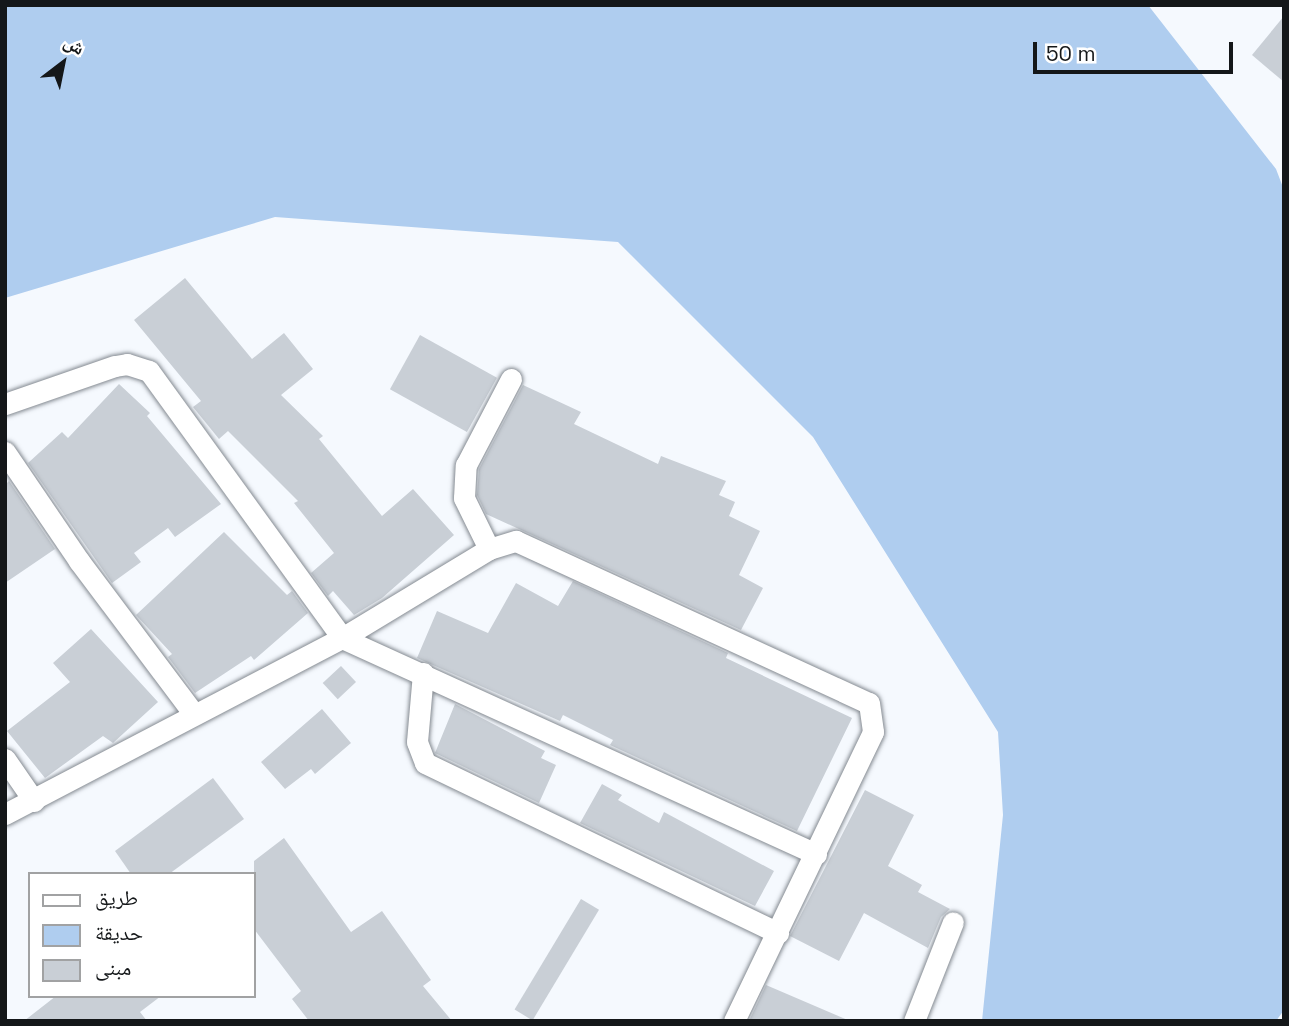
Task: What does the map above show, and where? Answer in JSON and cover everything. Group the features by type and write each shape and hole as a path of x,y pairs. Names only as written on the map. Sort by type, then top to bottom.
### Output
{"street":[{"path":"5,404 115,366 127,364 149,371 342,638 816,854"},
{"path":"489,549 464,498 466,465 511,379"},
{"path":"5,452 79,561 194,714"},
{"path":"5,814 342,638 489,549 516,541 556,555 869,703 873,732 734,1021"},
{"path":"423,673 417,742 425,763 778,933"},
{"path":"5,759 34,801"},
{"path":"914,1021 953,922"}],"green space":[{"path":"5,5 1148,5 1276,169 1284,190 1284,1010 1276,1021 982,1021 1003,815 998,732 813,437 618,242 275,217 5,298"}],"building":[{"path":"1284,16 1284,82 1252,55"},
{"path":"185,278 252,359 284,333 313,369 281,395 323,436 319,439 382,516 413,489 454,535 382,598 354,615 333,591 328,596 311,573 334,553 294,503 298,501 228,431 219,439 193,407 201,401 134,320"},
{"path":"420,335 497,378 467,432 390,389"},
{"path":"119,384 150,413 147,416 221,504 175,537 168,528 134,553 141,562 112,583 28,463 62,432 68,438"},
{"path":"523,385 581,412 574,424 658,464 661,456 726,481 719,495 735,502 729,516 760,531 739,575 763,588 741,630 486,514 477,495 479,469"},
{"path":"9,481 55,549 5,583 5,485"},
{"path":"224,532 287,595 292,591 308,613 254,660 251,656 195,693 168,657 172,654 136,615"},
{"path":"573,581 728,653 726,658 852,718 797,831 610,745 613,740 563,715 560,721 417,658 437,611 488,633 516,583 558,606"},
{"path":"91,629 158,702 113,743 103,736 45,778 7,731 70,682 53,663"},
{"path":"341,666 356,682 338,699 323,683"},
{"path":"455,704 545,751 541,758 556,765 539,803 435,753"},
{"path":"322,709 351,743 315,774 311,769 285,789 261,762"},
{"path":"213,778 244,819 172,872 130,872 115,851"},
{"path":"602,784 622,795 618,800 659,823 664,812 774,871 755,906 580,823"},
{"path":"865,790 914,815 888,866 922,885 918,892 950,909 941,917 928,948 864,913 839,961 790,936"},
{"path":"284,838 351,932 382,911 431,980 423,986 452,1021 309,1021 292,999 301,991 256,932 254,861"},
{"path":"581,899 599,910 533,1020 515,1010"},
{"path":"766,985 850,1021 749,1021"},
{"path":"53,998 158,998 140,1012 147,1021 24,1021"}]}
